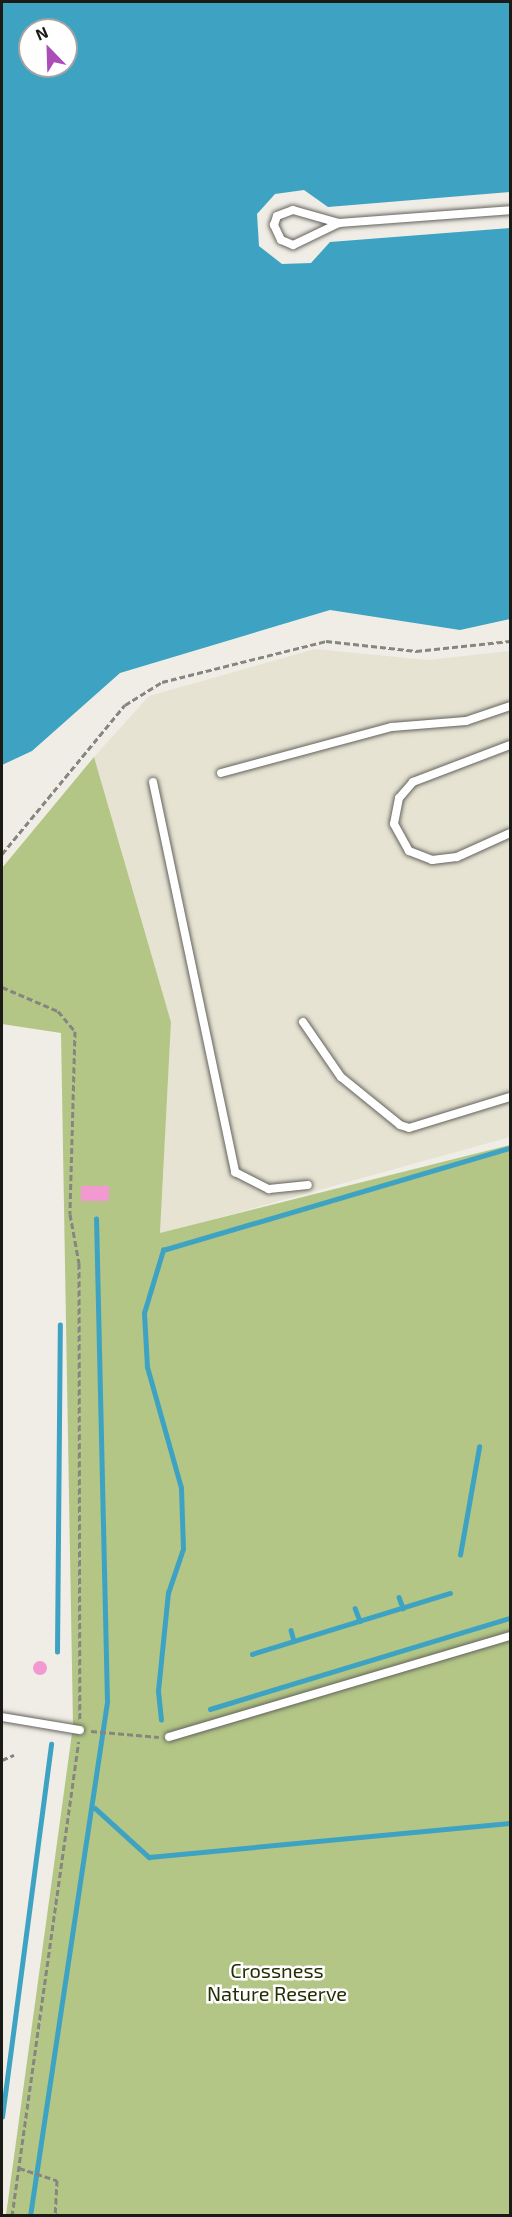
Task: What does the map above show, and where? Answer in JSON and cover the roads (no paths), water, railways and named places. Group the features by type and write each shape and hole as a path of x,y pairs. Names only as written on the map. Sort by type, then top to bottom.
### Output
{"lane":[{"path":"339,223 292,245 281,240 274,225 277,216 292,210 339,223 510,210"},
{"path":"221,773 392,727 466,721 510,706"},
{"path":"510,745 413,782 399,798 394,824 409,850 432,860 457,857 510,833"},
{"path":"153,782 235,1172 268,1189 308,1185"},
{"path":"303,1022 341,1077 400,1125 409,1128 510,1097"},
{"path":"169,1737 510,1636"},
{"path":"2,1717 80,1730"}],"water":[{"path":"2,2 510,2 510,619 460,630 330,610 120,673 32,751 2,765"}],"waterway":[{"path":"161,1720 158,1691 168,1593 183,1549 181,1488 147,1367 144,1313 163,1250 510,1148"},
{"path":"30,2216 107,1702 96,1219"},
{"path":"57,1652 60,1325"},
{"path":"460,1555 479,1447"},
{"path":"252,1654 450,1593"},
{"path":"399,1597 403,1608"},
{"path":"355,1608 360,1621"},
{"path":"210,1709 510,1618"},
{"path":"291,1630 294,1641"},
{"path":"2,2117 51,1744"},
{"path":"95,1808 149,1857 510,1823"}],"park label":[{"name":"Crossness Nature Reserve","path":"277,1982"}]}
